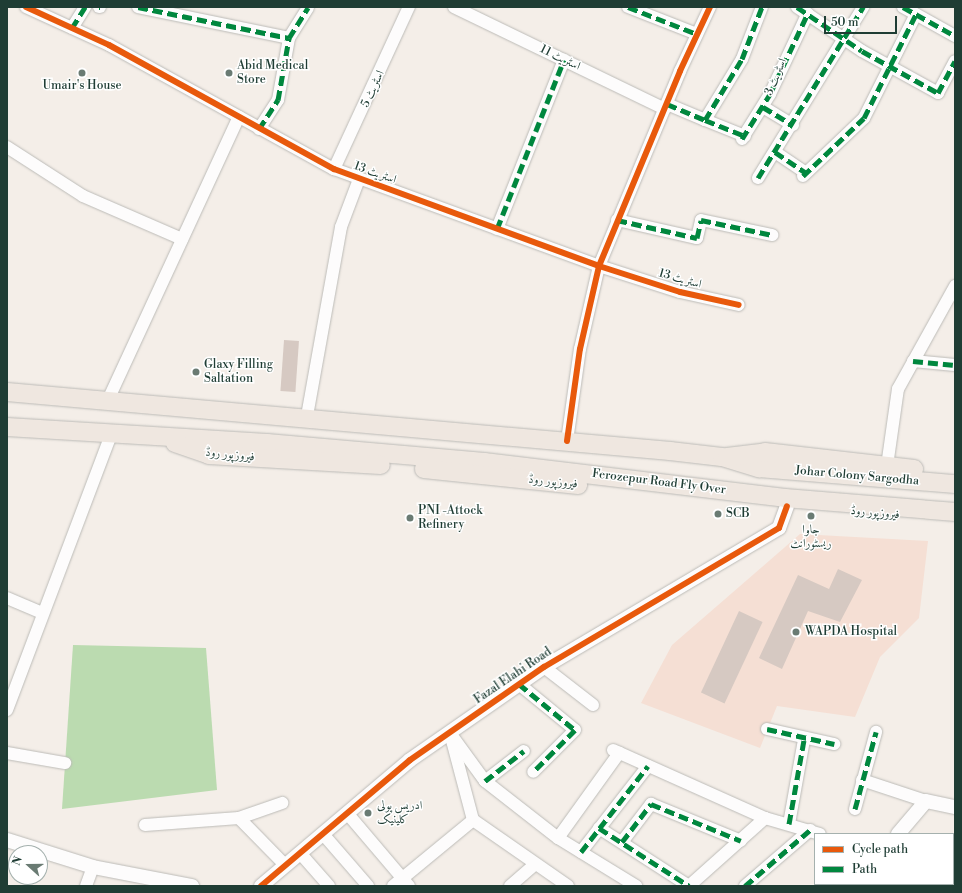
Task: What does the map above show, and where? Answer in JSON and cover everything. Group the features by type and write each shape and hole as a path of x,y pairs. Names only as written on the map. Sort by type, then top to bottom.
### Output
{"main road":[{"path":"7,392 306,416 722,457 765,452 886,466 955,472"},
{"name":"فیروزپور روڈ","path":"7,427 112,432 267,443"},
{"name":"فیروزپور روڈ","path":"153,435 209,455 392,466 787,506 955,520"},
{"name":"Ferozepur Road Fly Over","path":"267,443 484,462 785,498 955,512"},
{"name":"Johar Colony Sargodha","path":"722,457 759,468 955,484"}],"street":[{"name":"اسٹریٹ 13","path":"26,7 72,28 334,169 599,266 680,292 739,305"},
{"path":"72,28 85,7"},
{"path":"138,7 289,38"},
{"path":"259,129 278,100 289,38 308,7"},
{"name":"اسٹریٹ 5","path":"334,169 410,7"},
{"name":"اسٹریٹ 11","path":"454,7 564,60 666,106 705,120 743,138"},
{"path":"628,7 697,34"},
{"path":"566,441 580,349 599,266 617,220 710,7"},
{"path":"705,120 742,59 762,7"},
{"path":"797,7 846,39 938,93 955,61"},
{"path":"758,178 793,125 846,39 863,7"},
{"path":"903,7 955,36"},
{"name":"اسٹریٹ 3","path":"743,138 763,108 808,13"},
{"path":"775,152 805,174 864,118 889,64 916,14"},
{"path":"497,229 564,60"},
{"path":"763,108 793,125"},
{"path":"108,400 239,117"},
{"path":"7,147 83,196 182,239"},
{"path":"306,416 341,227 359,179"},
{"path":"617,220 697,238 701,220 772,235"},
{"path":"886,466 898,389 954,290"},
{"path":"914,361 955,365"},
{"path":"7,710 11,686 43,613 112,432"},
{"name":"Fazal Elahi Road","path":"261,886 410,760 544,667 779,528 787,506"},
{"path":"7,598 43,613"},
{"path":"544,667 593,706"},
{"path":"519,684 575,730 533,772"},
{"path":"767,729 804,740 834,744"},
{"path":"855,809 876,732"},
{"path":"450,733 485,781 558,838 636,886"},
{"path":"450,733 473,820 534,865 568,886"},
{"path":"789,824 804,740"},
{"path":"485,781 524,751"},
{"path":"558,838 616,752 765,818 815,832"},
{"path":"7,753 65,763"},
{"path":"580,852 648,766"},
{"path":"862,780 926,801 955,807"},
{"path":"899,833 926,801"},
{"path":"145,825 239,818 282,803"},
{"path":"622,842 651,804 741,841"},
{"path":"347,813 406,882"},
{"path":"239,818 285,865"},
{"path":"599,828 689,886 765,818"},
{"path":"393,886 406,882 473,820"},
{"path":"745,886 815,832"},
{"path":"323,834 368,886"},
{"path":"7,840 93,867 158,883 192,886"},
{"path":"300,853 328,886"},
{"path":"510,886 534,865"},
{"path":"86,886 93,867"}],"shaded area":[{"name":"WAPDA Hospital","path":"800,534 928,541 919,618 880,657 855,717 777,706 760,748 641,703 672,645"}],"green space":[{"path":"73,645 206,648 217,790 62,809"}],"building":[{"path":"284,340 299,341 295,392 280,391"},
{"path":"838,569 862,580 840,622 808,611 782,669 759,658 798,575 829,589"},
{"path":"739,611 763,622 725,704 701,693"}],"marked path":[{"path":"72,28 85,7"},
{"path":"138,7 289,38"},
{"path":"259,129 278,100 289,38 308,7"},
{"path":"628,7 697,34"},
{"path":"667,104 705,120 742,59 762,7"},
{"path":"797,7 862,51 938,93 955,61"},
{"path":"758,178 863,7"},
{"path":"903,7 955,36"},
{"path":"742,139 770,94 808,13"},
{"path":"803,176 864,118 916,14"},
{"path":"497,229 564,60"},
{"path":"763,107 793,125"},
{"path":"705,120 745,136"},
{"path":"775,152 806,173"},
{"path":"617,220 697,238 701,220 772,235"},
{"path":"913,361 955,365"},
{"path":"519,684 575,730 533,772"},
{"path":"767,729 834,744"},
{"path":"855,809 876,732"},
{"path":"789,824 804,740"},
{"path":"485,781 524,751"},
{"path":"581,852 648,766"},
{"path":"622,842 651,804 741,841"},
{"path":"599,828 689,886"},
{"path":"745,886 810,830"}],"cycle path":[{"path":"26,7 109,45 334,169 599,266 680,292 739,305"},
{"path":"567,441 580,349 599,266 680,71 710,7"},
{"path":"261,886 410,760 544,667 779,528 787,506"}],"place":[{"name":"Umair's House","path":"82,73"},
{"name":"Abid Medical Store","path":"229,73"},
{"name":"Glaxy Filling Saltation","path":"196,372"},
{"name":"SCB","path":"718,514"},
{"name":"جاوا ریسٹورانٹ","path":"811,516"},
{"name":"PNI -Attock Refinery","path":"410,518"},
{"name":"WAPDA Hospital","path":"796,632"},
{"name":"ادریس پولی کلینیک","path":"368,813"}]}
